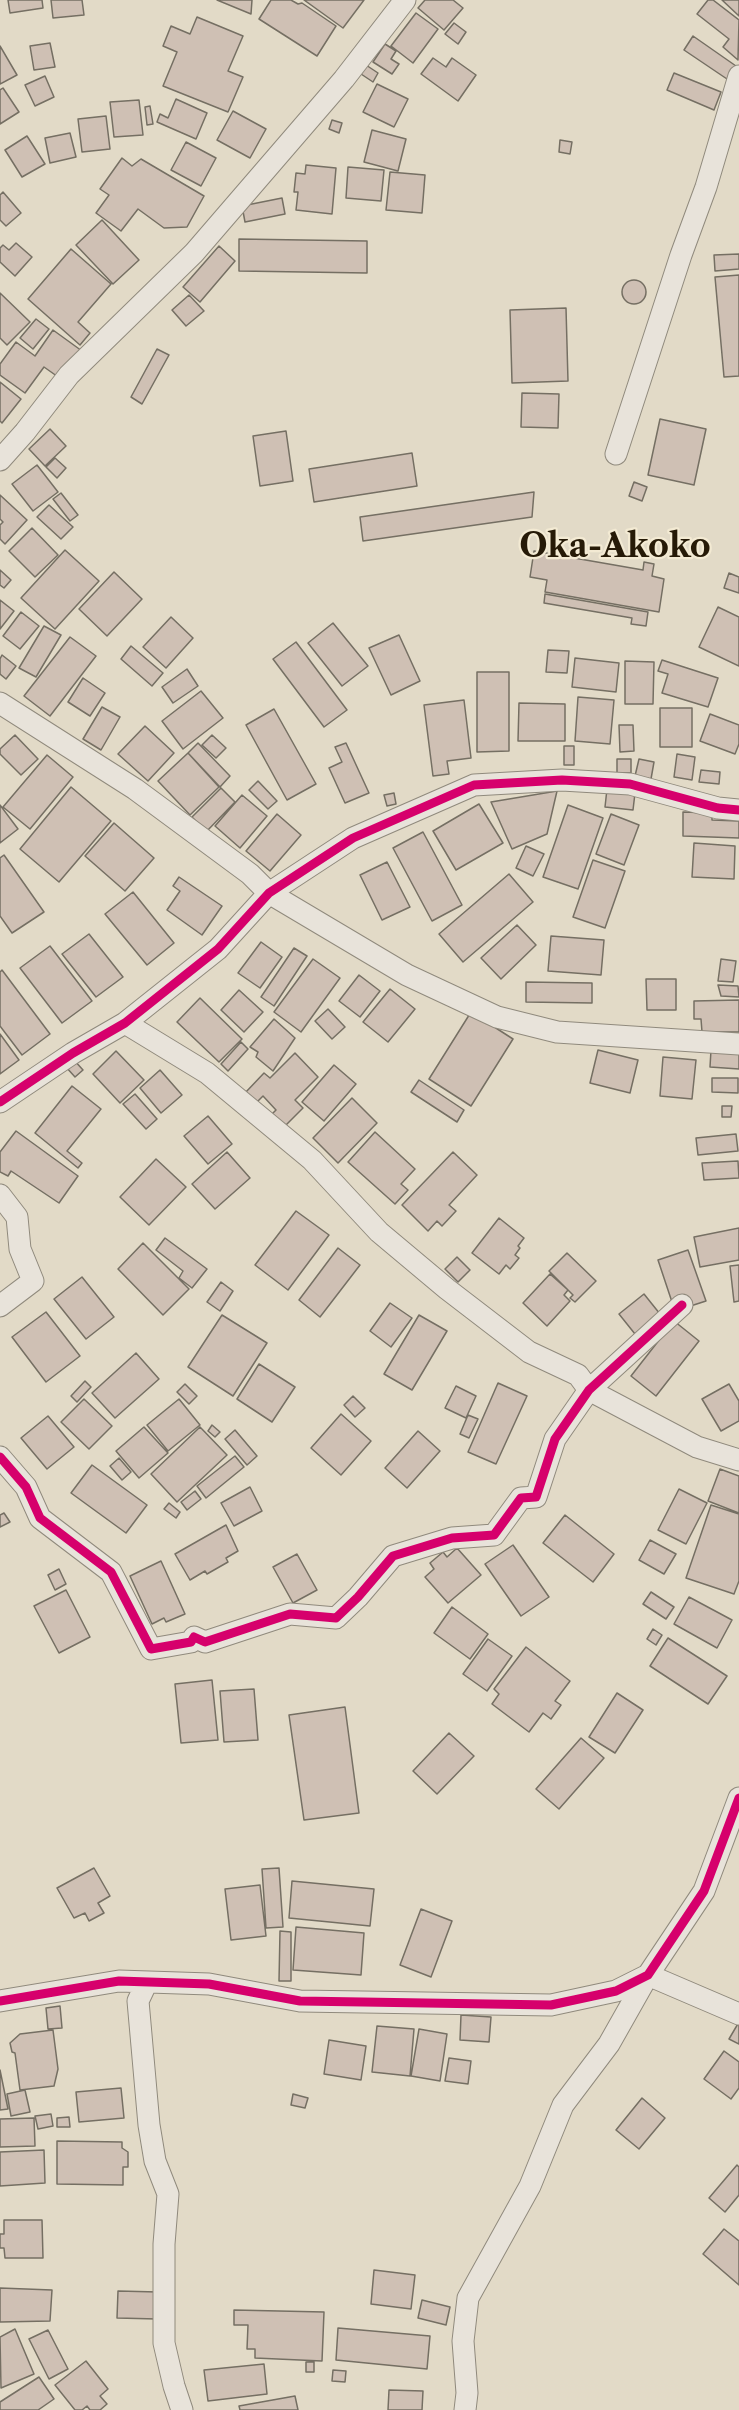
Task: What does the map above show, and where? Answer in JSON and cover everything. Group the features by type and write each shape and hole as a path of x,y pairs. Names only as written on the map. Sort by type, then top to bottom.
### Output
{"street":[{"path":"0,460 26,432 69,375 194,253 344,79 405,0"},
{"path":"616,454 681,255 706,187 739,76"},
{"path":"0,703 135,789 250,874 269,893 407,975 497,1017 557,1032 739,1044"},
{"path":"0,1101 73,1053 125,1023 218,949 269,893 353,838 474,785 562,780 630,784 718,808 739,810"},
{"path":"125,1023 207,1073 312,1160 379,1232 447,1289 529,1352 578,1375 589,1390 697,1447 739,1460"},
{"path":"0,1195 17,1217 20,1250 33,1281 0,1306"},
{"path":"0,1457 26,1487 40,1518 111,1572 151,1648 191,1642 194,1637 205,1642 290,1614 336,1618 358,1597 393,1556 452,1538 494,1535 521,1498 536,1497 555,1439 589,1390 682,1305"},
{"path":"465,2410 467,2393 463,2341 468,2298 530,2187 563,2105 609,2044 648,1975 704,1891 739,1798"},
{"path":"0,2001 119,1981 209,1984 300,2001 551,2005 616,1991 648,1975 739,2014"},
{"path":"147,1982 138,2001 149,2125 155,2161 168,2194 164,2244 164,2343 182,2410"}],"building":[{"path":"8,0 42,0 43,8 10,13"},
{"path":"51,0 82,0 84,15 53,18"},
{"path":"217,0 252,0 251,14"},
{"path":"271,0 291,0 298,4 302,3 336,26 317,56 259,19"},
{"path":"304,0 364,0 343,28"},
{"path":"425,0 453,0 463,8 444,30 418,8"},
{"path":"708,0 713,0 739,20 738,60 723,47 729,39 697,14"},
{"path":"722,0 739,0 739,16"},
{"path":"416,13 438,29 413,63 391,46"},
{"path":"197,17 243,36 228,71 243,77 228,112 163,86 177,52 163,46 171,26 190,34"},
{"path":"454,23 466,32 458,44 445,34"},
{"path":"693,36 736,66 727,79 684,50"},
{"path":"50,43 55,67 34,70 30,46"},
{"path":"385,44 396,51 391,59 399,64 392,74 373,62"},
{"path":"0,46 17,75 0,84"},
{"path":"433,58 446,67 452,58 476,75 458,101 421,74"},
{"path":"366,65 378,73 373,82 361,74"},
{"path":"674,73 721,92 714,110 667,90"},
{"path":"45,76 54,97 35,106 25,85"},
{"path":"377,84 408,99 394,127 363,112"},
{"path":"3,88 19,112 0,124 0,90"},
{"path":"176,99 207,113 196,139 157,122 160,114 168,118"},
{"path":"139,100 143,135 114,137 110,102"},
{"path":"150,106 153,124 147,125 145,107"},
{"path":"233,111 266,129 250,158 217,140"},
{"path":"106,116 110,149 82,152 78,119"},
{"path":"332,120 342,123 339,133 329,129"},
{"path":"372,130 406,139 398,171 364,162"},
{"path":"70,133 76,157 50,163 45,138"},
{"path":"27,136 45,164 22,177 5,150"},
{"path":"560,140 572,142 570,154 559,152"},
{"path":"186,142 216,158 201,186 171,170"},
{"path":"122,158 132,166 141,159 204,196 187,227 164,228 138,209 121,231 96,213 109,195 100,189"},
{"path":"306,165 336,168 332,214 296,210 298,192 294,192 296,173 305,174"},
{"path":"348,167 384,170 381,201 346,198"},
{"path":"390,172 425,175 422,213 386,210"},
{"path":"3,192 21,213 6,226 0,220 0,195"},
{"path":"282,198 285,214 245,222 242,206"},
{"path":"102,220 139,260 113,284 76,245"},
{"path":"239,239 367,241 367,273 239,271"},
{"path":"16,243 32,257 15,276 0,262 0,248 3,245 9,250"},
{"path":"219,246 235,261 200,302 183,287"},
{"path":"71,249 111,284 78,322 90,333 80,345 28,299"},
{"path":"739,254 739,269 715,271 714,255"},
{"path":"739,275 739,376 724,377 715,277"},
{"path":"634,280 642,284 646,292 642,300 634,304 626,300 622,292 626,284"},
{"path":"0,293 30,322 7,345 0,338"},
{"path":"189,295 204,311 186,326 172,310"},
{"path":"566,308 568,381 512,383 510,310"},
{"path":"36,319 49,329 33,349 20,338"},
{"path":"53,330 82,351 61,379 44,367 25,393 0,375 0,364 16,342 35,356"},
{"path":"157,349 169,355 142,404 131,397"},
{"path":"0,382 21,399 2,423 0,421"},
{"path":"522,393 559,394 558,428 521,427"},
{"path":"660,419 706,429 694,485 648,475"},
{"path":"50,429 66,446 45,466 29,449"},
{"path":"286,431 293,481 260,486 253,436"},
{"path":"412,453 417,486 314,502 309,469"},
{"path":"55,458 66,468 57,478 46,467"},
{"path":"37,465 58,492 33,511 12,484"},
{"path":"634,482 647,487 642,501 629,496"},
{"path":"534,492 532,517 363,541 360,517"},
{"path":"61,493 78,515 70,521 53,499"},
{"path":"0,495 27,520 5,544 0,539 0,525 3,522 0,519"},
{"path":"49,505 73,527 61,539 37,517"},
{"path":"32,528 58,555 35,577 9,551"},
{"path":"65,550 99,581 55,629 21,598"},
{"path":"534,551 643,570 644,562 654,564 652,576 664,579 659,612 545,592 547,580 530,577"},
{"path":"0,570 11,580 4,588 0,585"},
{"path":"114,572 142,599 107,636 79,609"},
{"path":"729,573 739,577 739,593 724,588"},
{"path":"545,594 648,612 646,626 631,624 632,618 544,603"},
{"path":"0,600 14,611 0,629"},
{"path":"718,607 739,617 739,666 699,647"},
{"path":"21,612 39,626 20,649 3,636"},
{"path":"171,617 193,638 166,668 143,647"},
{"path":"333,623 368,666 342,686 308,643"},
{"path":"44,626 61,635 36,677 19,668"},
{"path":"399,635 420,681 391,695 369,648"},
{"path":"70,637 96,656 50,716 24,696"},
{"path":"296,642 347,710 324,727 273,659"},
{"path":"131,646 163,673 152,686 121,659"},
{"path":"548,650 569,651 567,673 546,672"},
{"path":"2,655 16,666 6,679 0,674"},
{"path":"575,658 619,663 616,692 572,687"},
{"path":"662,660 718,678 708,707 662,693 668,674 658,671"},
{"path":"625,661 654,662 653,704 625,704"},
{"path":"187,669 198,686 173,703 162,687"},
{"path":"477,672 509,672 509,751 477,752"},
{"path":"83,678 105,693 90,716 68,702"},
{"path":"201,691 223,718 183,749 162,721"},
{"path":"578,697 614,700 610,744 575,741"},
{"path":"464,700 471,758 447,761 449,774 433,776 424,705"},
{"path":"519,703 565,704 565,741 518,741"},
{"path":"102,707 120,717 101,750 83,739"},
{"path":"660,708 692,708 692,747 660,747"},
{"path":"274,709 316,784 287,800 246,725"},
{"path":"710,714 739,725 739,744 735,754 700,741"},
{"path":"619,725 633,725 634,751 620,752"},
{"path":"145,726 174,753 148,781 118,754"},
{"path":"15,735 38,759 21,775 0,754 0,749"},
{"path":"212,735 226,748 216,758 202,745"},
{"path":"198,743 230,776 220,787 188,753"},
{"path":"346,743 369,793 345,803 329,768 342,762 335,747"},
{"path":"564,746 574,746 574,765 564,765"},
{"path":"188,753 219,787 190,815 158,781"},
{"path":"677,754 695,757 692,780 674,777"},
{"path":"47,755 73,777 30,829 3,807"},
{"path":"617,759 631,759 631,773 617,773"},
{"path":"639,759 654,762 651,779 635,776"},
{"path":"701,770 720,772 719,784 699,782"},
{"path":"258,781 277,801 268,809 249,790"},
{"path":"71,787 111,821 59,882 20,849"},
{"path":"221,788 235,802 206,832 192,817"},
{"path":"607,789 635,793 633,810 605,807"},
{"path":"557,791 547,834 512,849 491,802"},
{"path":"394,793 396,804 387,806 384,795"},
{"path":"242,795 267,816 240,848 215,826"},
{"path":"479,804 503,843 456,870 433,831"},
{"path":"0,805 18,829 0,843"},
{"path":"568,805 603,818 578,889 543,877"},
{"path":"683,812 712,813 712,820 739,821 739,838 683,836"},
{"path":"277,814 301,835 270,871 246,851"},
{"path":"611,814 639,825 624,865 596,854"},
{"path":"114,823 154,858 125,891 85,856"},
{"path":"423,832 462,905 432,921 393,848"},
{"path":"694,843 735,846 734,879 692,877"},
{"path":"526,846 544,854 533,876 516,868"},
{"path":"4,855 44,912 12,933 0,916 0,858"},
{"path":"593,860 625,871 605,928 573,917"},
{"path":"387,862 410,907 382,920 360,875"},
{"path":"509,874 533,902 463,962 439,934"},
{"path":"179,877 222,906 202,935 167,910 180,891 173,886"},
{"path":"133,892 174,943 147,965 105,914"},
{"path":"517,925 536,945 501,979 481,958"},
{"path":"89,934 123,977 96,997 62,954"},
{"path":"551,936 604,940 601,975 548,971"},
{"path":"261,942 282,957 260,988 238,973"},
{"path":"50,946 92,1001 62,1023 20,968"},
{"path":"294,948 307,956 274,1006 261,997"},
{"path":"313,959 340,978 301,1032 274,1012"},
{"path":"721,959 736,961 733,982 718,981"},
{"path":"2,970 50,1034 22,1055 0,1026 0,972"},
{"path":"359,975 380,991 360,1017 339,1001"},
{"path":"646,979 676,979 676,1010 647,1010"},
{"path":"526,982 592,983 592,1003 526,1002"},
{"path":"718,985 738,986 739,997 721,996"},
{"path":"390,989 415,1009 388,1042 363,1022"},
{"path":"239,990 263,1012 244,1032 221,1010"},
{"path":"200,998 242,1039 219,1062 177,1022"},
{"path":"739,1000 739,1032 702,1032 701,1019 694,1019 694,1001"},
{"path":"328,1009 345,1027 332,1039 315,1021"},
{"path":"471,1012 513,1039 471,1106 429,1079"},
{"path":"274,1019 295,1038 273,1071 256,1057 258,1052 250,1047"},
{"path":"0,1034 19,1060 0,1074"},
{"path":"241,1042 248,1049 228,1071 221,1064"},
{"path":"598,1050 638,1060 630,1093 590,1083"},
{"path":"711,1050 739,1052 739,1069 710,1067"},
{"path":"116,1051 144,1080 120,1103 93,1074"},
{"path":"295,1053 318,1077 295,1100 303,1108 283,1128 271,1115 276,1110 263,1096 256,1103 245,1093 264,1073 270,1078"},
{"path":"663,1057 696,1060 692,1099 660,1096"},
{"path":"74,1060 83,1070 75,1077 66,1067"},
{"path":"334,1065 356,1084 324,1121 302,1102"},
{"path":"160,1070 182,1095 161,1113 140,1088"},
{"path":"712,1078 738,1078 738,1093 712,1092"},
{"path":"419,1080 464,1110 457,1122 411,1092"},
{"path":"72,1086 101,1109 67,1151 82,1163 78,1168 35,1133"},
{"path":"135,1094 157,1119 146,1129 123,1104"},
{"path":"352,1098 377,1123 338,1163 313,1138"},
{"path":"722,1106 732,1106 731,1117 722,1117"},
{"path":"208,1116 232,1144 208,1164 184,1136"},
{"path":"16,1131 78,1176 59,1203 11,1171 8,1176 0,1172 0,1152"},
{"path":"375,1132 415,1169 401,1184 408,1190 395,1204 348,1162"},
{"path":"736,1134 738,1151 698,1155 696,1138"},
{"path":"227,1152 250,1178 215,1209 192,1184"},
{"path":"453,1152 477,1175 449,1205 456,1211 442,1226 437,1221 428,1231 402,1205"},
{"path":"156,1159 186,1187 149,1225 120,1197"},
{"path":"738,1161 739,1178 704,1180 702,1163"},
{"path":"296,1211 329,1235 288,1290 255,1265"},
{"path":"499,1218 524,1238 515,1255 519,1258 510,1269 506,1265 499,1274 472,1253"},
{"path":"739,1228 739,1260 700,1267 694,1237"},
{"path":"165,1238 207,1269 192,1288 179,1278 183,1271 156,1250"},
{"path":"143,1243 189,1289 163,1315 118,1269"},
{"path":"338,1248 360,1265 320,1317 299,1300"},
{"path":"688,1250 706,1301 675,1311 658,1260"},
{"path":"567,1253 596,1281 575,1302 570,1298 573,1295 549,1271"},
{"path":"457,1257 470,1270 458,1282 445,1269"},
{"path":"739,1265 739,1301 734,1302 730,1266"},
{"path":"550,1274 568,1290 564,1295 570,1301 547,1326 523,1303"},
{"path":"82,1277 114,1317 86,1339 54,1299"},
{"path":"221,1282 233,1291 220,1311 207,1302"},
{"path":"644,1294 664,1319 639,1339 619,1314"},
{"path":"390,1303 412,1318 391,1347 370,1331"},
{"path":"46,1312 80,1356 46,1382 12,1337"},
{"path":"222,1315 267,1343 233,1396 188,1367"},
{"path":"419,1315 447,1331 412,1390 384,1374"},
{"path":"674,1321 699,1341 656,1396 631,1376"},
{"path":"136,1353 159,1379 115,1418 92,1393"},
{"path":"259,1364 295,1387 272,1422 237,1399"},
{"path":"85,1381 91,1387 77,1402 71,1396"},
{"path":"498,1383 527,1396 496,1464 468,1452"},
{"path":"185,1384 197,1396 189,1404 177,1392"},
{"path":"729,1384 739,1401 739,1421 721,1431 702,1399"},
{"path":"456,1386 476,1396 466,1418 445,1408"},
{"path":"353,1396 365,1408 355,1417 344,1405"},
{"path":"84,1399 112,1426 89,1449 61,1422"},
{"path":"179,1399 200,1425 168,1451 147,1425"},
{"path":"341,1414 371,1441 341,1475 311,1448"},
{"path":"468,1415 478,1419 469,1438 460,1434"},
{"path":"48,1416 74,1447 47,1469 21,1438"},
{"path":"212,1425 220,1432 215,1437 208,1431"},
{"path":"144,1427 168,1453 139,1478 116,1451"},
{"path":"200,1427 227,1455 177,1502 151,1474"},
{"path":"235,1430 257,1456 247,1465 225,1439"},
{"path":"418,1431 440,1451 407,1488 385,1468"},
{"path":"235,1456 244,1467 206,1498 197,1486"},
{"path":"119,1458 131,1472 122,1480 110,1466"},
{"path":"92,1465 147,1505 126,1533 71,1493"},
{"path":"720,1469 739,1476 739,1513 708,1501"},
{"path":"250,1487 262,1511 234,1526 221,1503"},
{"path":"679,1489 707,1503 686,1544 658,1530"},
{"path":"195,1491 201,1499 187,1510 181,1502"},
{"path":"169,1503 180,1512 176,1518 164,1509"},
{"path":"711,1505 739,1514 739,1581 734,1594 686,1578"},
{"path":"4,1513 10,1522 0,1527 0,1515"},
{"path":"565,1515 614,1554 593,1582 543,1543"},
{"path":"226,1525 238,1551 226,1558 228,1562 207,1574 205,1571 190,1580 175,1554"},
{"path":"650,1540 676,1554 664,1574 639,1560"},
{"path":"513,1545 549,1597 521,1616 485,1564"},
{"path":"457,1548 481,1575 448,1603 425,1577 434,1569 430,1563 443,1552 447,1557"},
{"path":"297,1554 317,1590 293,1603 273,1567"},
{"path":"161,1561 185,1614 166,1622 164,1618 152,1624 130,1576"},
{"path":"59,1569 66,1584 55,1590 48,1575"},
{"path":"66,1590 90,1637 59,1653 34,1606"},
{"path":"651,1592 674,1607 666,1619 643,1604"},
{"path":"689,1597 732,1620 717,1648 674,1624"},
{"path":"452,1607 488,1634 470,1659 434,1633"},
{"path":"653,1629 662,1635 656,1645 647,1639"},
{"path":"668,1638 727,1676 708,1704 650,1666"},
{"path":"488,1639 512,1656 487,1691 463,1674"},
{"path":"526,1647 570,1681 555,1701 561,1705 551,1719 543,1713 529,1732 492,1704 499,1694 494,1689"},
{"path":"212,1680 218,1740 181,1743 175,1684"},
{"path":"254,1689 258,1740 224,1742 220,1691"},
{"path":"617,1693 643,1710 615,1753 589,1737"},
{"path":"345,1707 359,1813 304,1820 289,1715"},
{"path":"449,1733 474,1756 437,1794 413,1771"},
{"path":"581,1738 604,1758 559,1809 536,1789"},
{"path":"94,1868 110,1896 98,1903 104,1913 89,1921 85,1913 74,1918 57,1888"},
{"path":"279,1868 283,1927 266,1928 262,1869"},
{"path":"292,1881 374,1889 370,1926 289,1918"},
{"path":"260,1885 266,1936 231,1940 225,1889"},
{"path":"421,1909 452,1921 431,1977 400,1965"},
{"path":"296,1927 364,1933 361,1975 293,1970"},
{"path":"280,1931 291,1932 291,1981 279,1981"},
{"path":"60,2006 62,2028 48,2029 46,2008"},
{"path":"461,2015 491,2017 489,2042 460,2040"},
{"path":"739,2022 739,2044 729,2039"},
{"path":"377,2026 414,2029 410,2076 372,2072"},
{"path":"419,2029 447,2034 440,2081 411,2076"},
{"path":"53,2030 58,2069 54,2086 20,2090 15,2053 12,2052 10,2043 20,2034"},
{"path":"329,2040 366,2046 361,2080 324,2074"},
{"path":"724,2051 739,2062 739,2088 731,2099 704,2079"},
{"path":"449,2058 471,2061 468,2084 445,2081"},
{"path":"0,2070 8,2109 0,2110"},
{"path":"121,2088 124,2118 79,2122 76,2092"},
{"path":"25,2090 30,2112 11,2116 7,2094"},
{"path":"293,2094 308,2098 305,2108 291,2105"},
{"path":"642,2098 665,2118 639,2149 616,2130"},
{"path":"51,2114 53,2126 38,2129 35,2116"},
{"path":"69,2117 70,2127 57,2127 57,2118"},
{"path":"34,2118 35,2146 0,2147 0,2119"},
{"path":"57,2141 122,2142 122,2148 128,2152 128,2167 123,2167 123,2185 57,2184"},
{"path":"44,2150 45,2183 0,2186 0,2152"},
{"path":"737,2165 739,2167 739,2195 725,2212 709,2198"},
{"path":"4,2220 42,2220 43,2258 5,2258 4,2248 0,2248 0,2234 4,2234"},
{"path":"724,2229 739,2241 739,2285 703,2254"},
{"path":"374,2270 415,2275 411,2309 371,2304"},
{"path":"0,2288 52,2290 50,2321 0,2322"},
{"path":"118,2291 158,2292 157,2319 117,2318"},
{"path":"422,2300 450,2307 446,2325 418,2318"},
{"path":"234,2310 324,2312 322,2361 255,2358 255,2349 247,2349 248,2325 234,2325"},
{"path":"338,2328 430,2336 427,2369 336,2360"},
{"path":"15,2329 34,2374 1,2388 0,2337"},
{"path":"48,2330 68,2369 49,2379 29,2339"},
{"path":"86,2361 108,2389 100,2396 107,2404 100,2410 90,2410 87,2406 82,2410 75,2410 55,2385"},
{"path":"306,2362 314,2362 314,2372 306,2372"},
{"path":"264,2364 267,2394 208,2401 204,2370"},
{"path":"333,2370 346,2371 345,2382 332,2381"},
{"path":"39,2377 54,2399 38,2410 0,2410 0,2402"},
{"path":"389,2390 423,2391 422,2410 388,2410"},
{"path":"295,2396 298,2410 240,2410 239,2406"}],"cycle path":[{"path":"0,1102 73,1053 125,1023 218,949 269,893 353,838 474,785 562,780 630,784 718,808 739,810"},
{"path":"0,1457 26,1487 40,1518 111,1572 151,1649 191,1642 194,1637 205,1642 290,1614 336,1618 358,1597 393,1556 452,1538 494,1535 521,1498 536,1497 555,1439 589,1390 682,1305"},
{"path":"0,2001 119,1981 209,1984 300,2001 551,2005 616,1991 648,1975 704,1891 739,1798"}],"district":[{"name":"Oka-Akoko","path":"615,547"}]}
